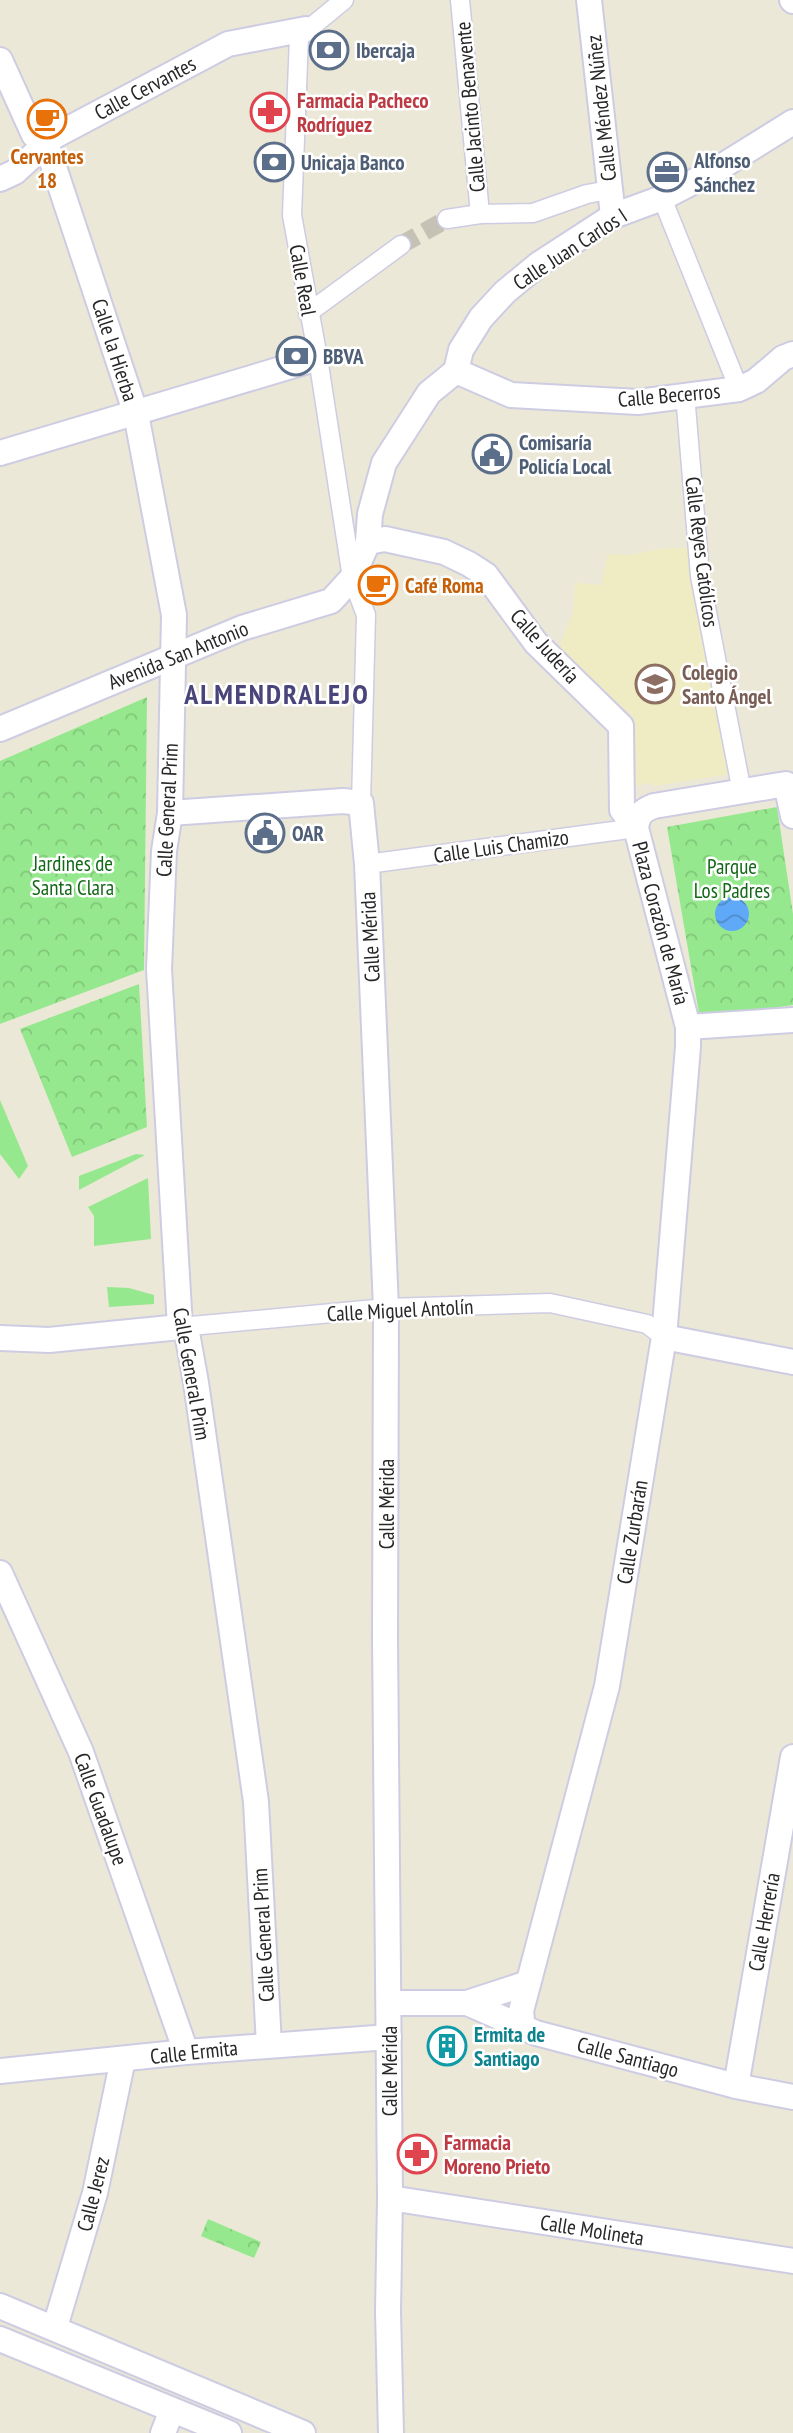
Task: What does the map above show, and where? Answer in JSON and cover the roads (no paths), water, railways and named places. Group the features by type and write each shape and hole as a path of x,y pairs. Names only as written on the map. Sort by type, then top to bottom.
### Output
{"street":[{"path":"306,29 344,0"},
{"name":"Calle Jacinto Benavente","path":"460,0 480,214"},
{"name":"Calle Méndez Núñez","path":"589,0 613,216"},
{"name":"Calle Cervantes","path":"0,179 15,172 53,137 228,44 306,29"},
{"name":"Calle Real","path":"306,29 299,37 292,215 318,359 352,578"},
{"name":"Calle la Hierba","path":"0,60 34,135 46,143 136,414 174,615 172,658"},
{"name":"Calle Juan Carlos I","path":"456,371 461,350 481,318 505,292 539,264 613,216 662,198 716,170 793,122"},
{"path":"447,219 480,214 533,213 587,194 609,190"},
{"path":"662,198 739,388"},
{"path":"309,313 401,244"},
{"name":"Calle Becerros","path":"456,371 511,395 638,402 739,388 756,381 783,358 793,355"},
{"path":"0,453 318,359"},
{"path":"352,578 368,542 370,514 384,463 429,393 456,371"},
{"name":"Calle Reyes Católicos","path":"685,394 700,576 742,792"},
{"name":"Calle Judería","path":"368,542 385,539 444,552 486,576 536,643 621,726 622,810 636,828"},
{"name":"Avenida San Antonio","path":"0,729 242,628 331,601 352,578"},
{"name":"Calle Mérida","path":"352,578 366,615 362,803 386,1308 385,1639 391,2433"},
{"name":"Calle General Prim","path":"172,658 170,813 164,851 159,969 180,1327 187,1333 196,1383 256,1802 269,2045"},
{"name":"Plaza Corazón de María","path":"793,816 790,783 654,806 638,816 636,828 688,1027 793,1020"},
{"path":"170,813 362,803"},
{"name":"Calle Luis Chamizo","path":"367,864 636,828"},
{"name":"Calle Zurbarán","path":"523,2029 521,2011 607,1686 664,1337 688,1027"},
{"name":"Calle Miguel Antolín","path":"0,1338 49,1340 386,1308 550,1303 647,1324 664,1337 793,1362"},
{"name":"Calle Guadalupe","path":"0,1573 81,1752 186,2052"},
{"name":"Calle Herrería","path":"736,2087 793,1757"},
{"name":"Calle Santiago","path":"389,2003 467,2003 528,1983"},
{"name":"Calle Santiago","path":"467,2003 523,2029 736,2087 793,2097"},
{"name":"Calle Ermita","path":"0,2071 186,2052 389,2037"},
{"name":"Calle Jerez","path":"55,2327 95,2193 124,2059"},
{"name":"Calle Molineta","path":"390,2198 793,2261"},
{"path":"0,2306 303,2433"},
{"path":"0,2339 229,2433"},
{"path":"163,2433 172,2410"}],"water":[{"path":"732,897 744,902 749,914 744,926 732,931 720,926 715,914 720,902"}],"tunnel":[{"path":"401,245 447,219"}],"place":[{"name":"Ibercaja","path":"329,50"},
{"name":"Farmacia Pacheco Rodríguez","path":"270,112"},
{"name":"Cervantes 18","path":"47,119"},
{"name":"Unicaja Banco","path":"274,162"},
{"name":"Alfonso Sánchez","path":"667,172"},
{"name":"BBVA","path":"296,356"},
{"name":"Comisaría Policía Local","path":"492,454"},
{"name":"Café Roma","path":"378,585"},
{"name":"Colegio Santo Ángel","path":"655,684"},
{"name":"OAR","path":"265,833"},
{"name":"Ermita de Santiago","path":"447,2046"},
{"name":"Farmacia Moreno Prieto","path":"417,2154"}],"district":[{"name":"ALMENDRALEJO","path":"277,693"}],"park label":[{"name":"Jardines de Santa Clara","path":"73,875"},
{"name":"Parque Los Padres","path":"732,878"}]}
